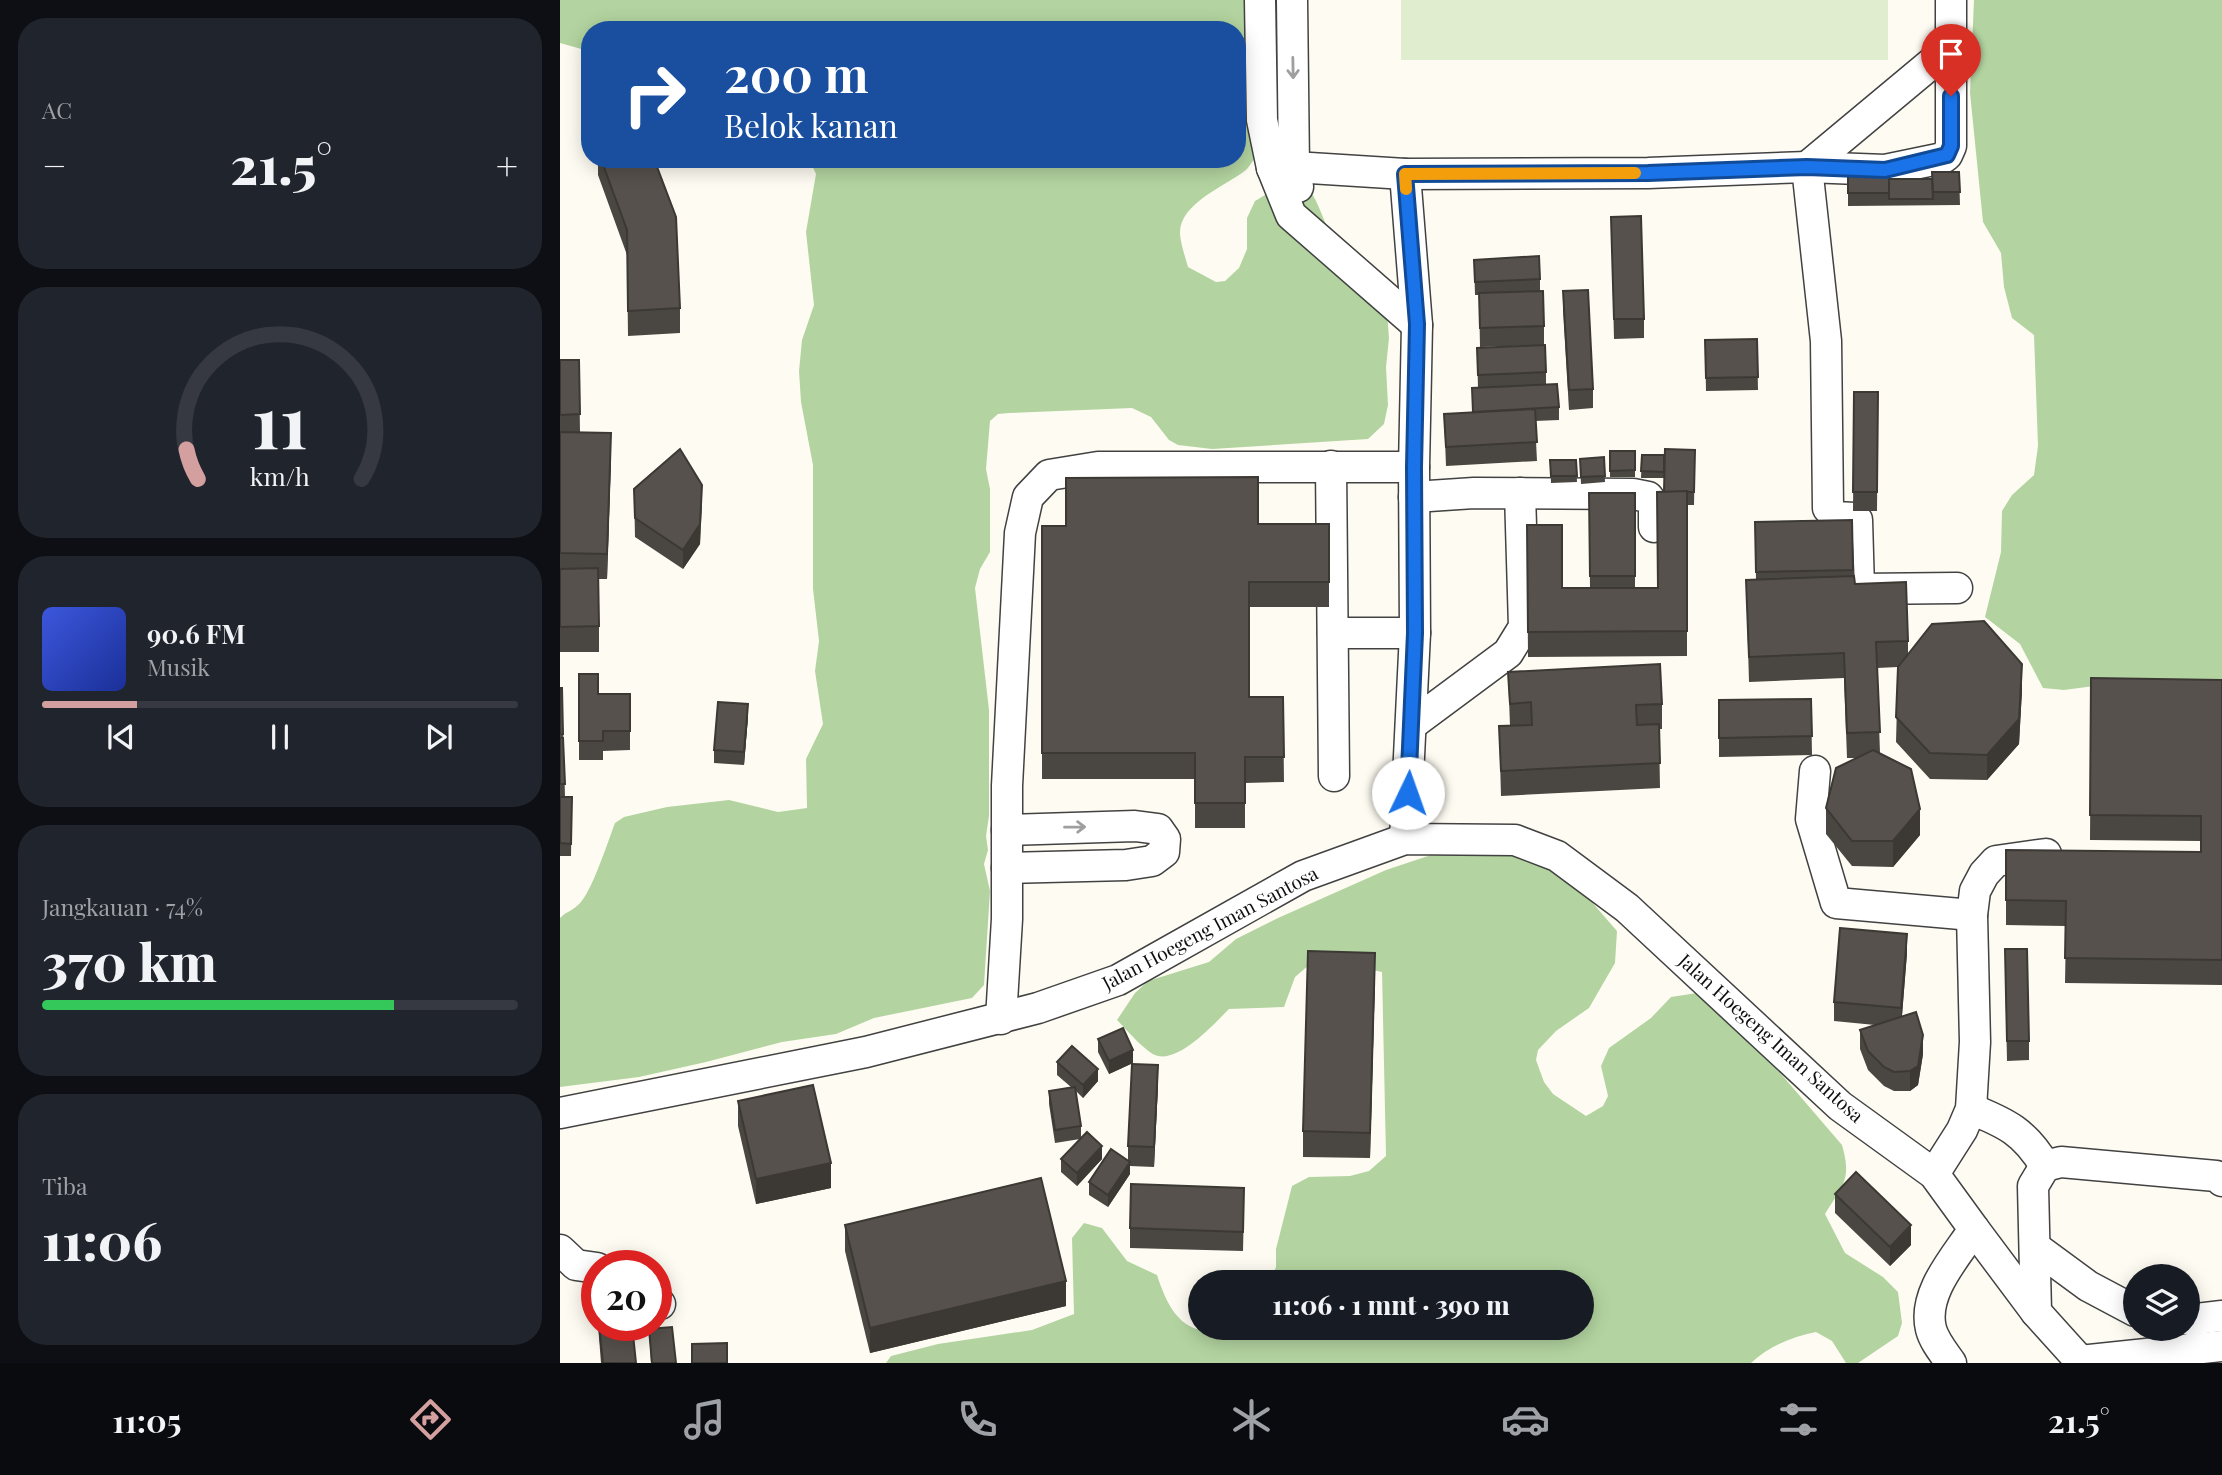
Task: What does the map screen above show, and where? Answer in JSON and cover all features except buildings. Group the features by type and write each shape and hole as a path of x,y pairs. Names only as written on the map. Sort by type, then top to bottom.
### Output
{"lane":[{"path":"1261,0 1262,120 1308,232 1417,324"},
{"path":"1283,168 1292,0"},
{"path":"1283,168 1405,174 1648,173 1807,167 1885,170 1947,155 1951,146 1951,0"},
{"path":"1807,167 1951,47"},
{"path":"1807,167 1826,341 1828,508 1836,517 1857,520 1859,589 1957,588"},
{"path":"1405,174 1417,324 1415,633 1405,839"},
{"path":"1331,466 1334,776"},
{"path":"1001,1019 1007,919 1007,786 1020,533 1028,497 1049,475 1098,467 1331,466 1474,493 1633,494 1648,497 1654,505 1654,527"},
{"path":"1411,725 1508,653 1524,628 1520,493"},
{"path":"1333,633 1415,633"},
{"path":"1815,771 1811,820 1836,903 1972,915"},
{"path":"1007,830 1135,826 1158,829 1165,839 1164,852 1152,861 1126,865 1007,868"},
{"name":"Jalan Hoegeng Iman Santosa","path":"560,1113 866,1052 1001,1019 1118,980 1303,876 1405,839 1515,840 1557,856 1628,908 1840,1106 1934,1174 2036,1312 2081,1362"},
{"path":"1934,1174 1962,1130 1971,1109 1975,1042 1972,915 1975,891 1984,874 1996,861 2035,854 2074,854"},
{"path":"1971,1109 2002,1122 2021,1134 2045,1166"},
{"path":"2036,1312 2034,1186 2045,1166 2061,1162 2216,1177 2222,1181"},
{"path":"1951,1363 1931,1332 1928,1313 1937,1286 1974,1229"},
{"path":"2035,1247 2088,1286 2123,1305"},
{"path":"560,1250 576,1265 581,1266"},
{"path":"2200,1319 2222,1316"},
{"path":"2081,1362 2222,1346"}],"green space":[{"path":"560,0 1248,0 1259,151 1246,170 1205,196 1187,213 1180,234 1188,267 1216,282 1225,281 1239,268 1247,249 1247,218 1255,201 1285,183 1309,189 1342,254 1352,262 1384,275 1389,338 1386,367 1388,405 1384,424 1368,439 1212,449 1178,445 1169,440 1151,417 1132,408 998,414 990,421 986,469 990,489 990,552 980,569 975,588 989,710 988,850 984,864 990,891 984,985 972,998 874,1018 836,1034 782,1042 639,1077 560,1087 560,918 583,899 599,867 615,823 624,817 667,807 729,800 778,812 807,808 806,759 823,724 815,671 819,641 813,589 813,465 801,402 799,371 802,340 814,305 806,232 816,174 813,168 1246,168 1246,21 581,21 581,49 560,43"},
{"path":"1401,0 1888,0 1888,60 1401,60"},
{"path":"1974,0 2222,0 2222,683 2147,679 2064,690 2043,688 2020,644 1985,617 2001,552 2002,511 2012,495 2034,475 2038,446 2034,335 2012,318 2004,287 2001,253 1983,222 1970,93"},
{"path":"1503,847 1547,864 1577,885 1617,931 1615,963 1589,1008 1556,1031 1538,1050 1536,1060 1544,1082 1553,1094 1586,1116 1603,1106 1608,1096 1601,1066 1609,1048 1651,1018 1671,997 1697,993 1750,1038 1842,1145 1846,1175 1825,1214 1845,1253 1883,1277 1898,1292 1902,1323 1898,1336 1858,1363 1846,1363 1832,1341 1816,1332 1781,1343 1751,1363 886,1363 891,1356 938,1344 1032,1330 1074,1314 1072,1238 1084,1223 1102,1228 1127,1261 1157,1275 1173,1310 1188,1324 1188,1340 1594,1340 1594,1270 1275,1270 1276,1249 1292,1186 1309,1177 1350,1176 1369,1171 1386,1156 1382,972 1346,965 1309,965 1295,977 1284,1007 1229,1009 1197,1040 1167,1056 1158,1056 1148,1051 1117,1020 1135,993 1148,981 1209,962 1236,939 1386,870 1434,854 1463,848"}],"slow traffic":[{"path":"1406,189 1405,174 1635,173"}],"route":[{"path":"1408,793 1415,633 1417,324 1405,174 1648,173 1807,167 1885,170 1943,158 1950,152 1951,96"}]}
